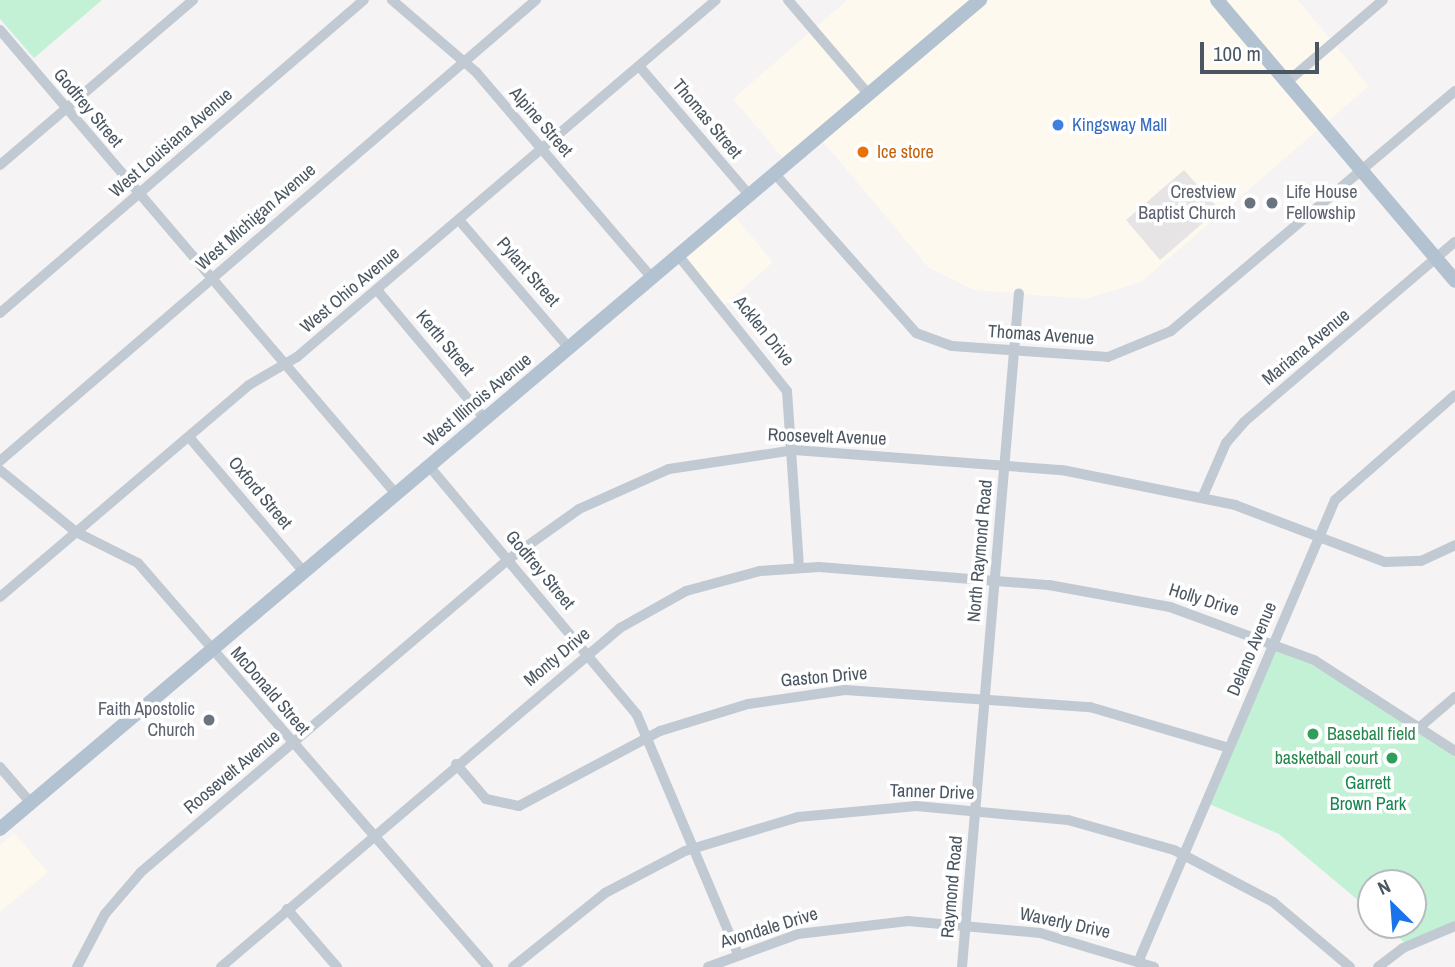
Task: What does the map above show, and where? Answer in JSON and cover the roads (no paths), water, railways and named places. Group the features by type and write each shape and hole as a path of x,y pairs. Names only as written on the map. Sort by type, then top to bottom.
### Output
{"main road":[{"name":"West Illinois Avenue","path":"0,829 980,0"},
{"path":"1217,0 1455,281"}],"street":[{"path":"0,166 192,0"},
{"name":"West Louisiana Avenue","path":"0,313 364,0"},
{"name":"Alpine Street","path":"392,0 463,61 652,278"},
{"name":"West Michigan Avenue","path":"0,461 536,0"},
{"name":"West Ohio Avenue","path":"0,597 189,436 284,365 377,290 716,0"},
{"path":"788,0 869,95"},
{"path":"1287,82 1376,2"},
{"name":"Godfrey Street","path":"0,30 138,195 396,494"},
{"name":"Thomas Street","path":"639,66 749,195"},
{"name":"Thomas Avenue","path":"775,174 904,325 947,345 1100,358 1157,340 1455,91"},
{"name":"Pylant Street","path":"459,220 569,348"},
{"name":"Mariana Avenue","path":"1203,496 1226,443 1244,422 1455,242"},
{"name":"Acklen Drive","path":"678,255 781,378 792,411 799,566"},
{"name":"Kerth Street","path":"377,290 485,419"},
{"name":"North Raymond Road","path":"976,811 1019,293"},
{"name":"Delano Avenue","path":"1139,960 1274,642 1342,490 1455,395"},
{"name":"Oxford Street","path":"189,436 304,572"},
{"name":"Roosevelt Avenue","path":"77,967 100,921 135,878 292,743 509,559 579,509 647,477 727,456 794,450 1005,466 1115,477 1203,496 1394,563 1427,559 1455,545"},
{"name":"Godfrey Street","path":"429,466 588,653 647,737 738,954"},
{"name":"McDonald Street","path":"0,470 76,532 134,560 488,967"},
{"name":"Monty Drive","path":"221,967 588,653 686,591 799,566 996,581"},
{"name":"Holly Drive","path":"996,581 1144,600 1274,642 1422,726 1455,751"},
{"name":"Gaston Drive","path":"456,764 486,799 519,806 647,737 748,704 824,692 984,696 1090,707 1229,748"},
{"path":"1422,726 1455,697"},
{"path":"0,767 31,803"},
{"name":"Tanner Drive","path":"513,967 605,893 695,847 769,823 838,811 976,811 1087,824 1184,855 1273,902 1350,967"},
{"name":"Raymond Road","path":"962,967 976,811"},
{"path":"287,909 337,967"},
{"name":"Avondale Drive","path":"708,967 738,954 853,924 965,926"},
{"name":"Waverly Drive","path":"965,926 1040,933 1139,960 1154,967"},
{"path":"1378,967 1403,948 1455,926"}],"place":[{"name":"Kingsway Mall","path":"1058,125"},
{"name":"Ice store","path":"863,152"},
{"name":"Crestview Baptist Church","path":"1250,203"},
{"name":"Life House Fellowship","path":"1272,203"},
{"name":"Faith Apostolic Church","path":"209,720"},
{"name":"Baseball field","path":"1313,734"},
{"name":"basketball court","path":"1392,758"}],"park label":[{"name":"Garrett Brown Park","path":"1368,794"}]}
